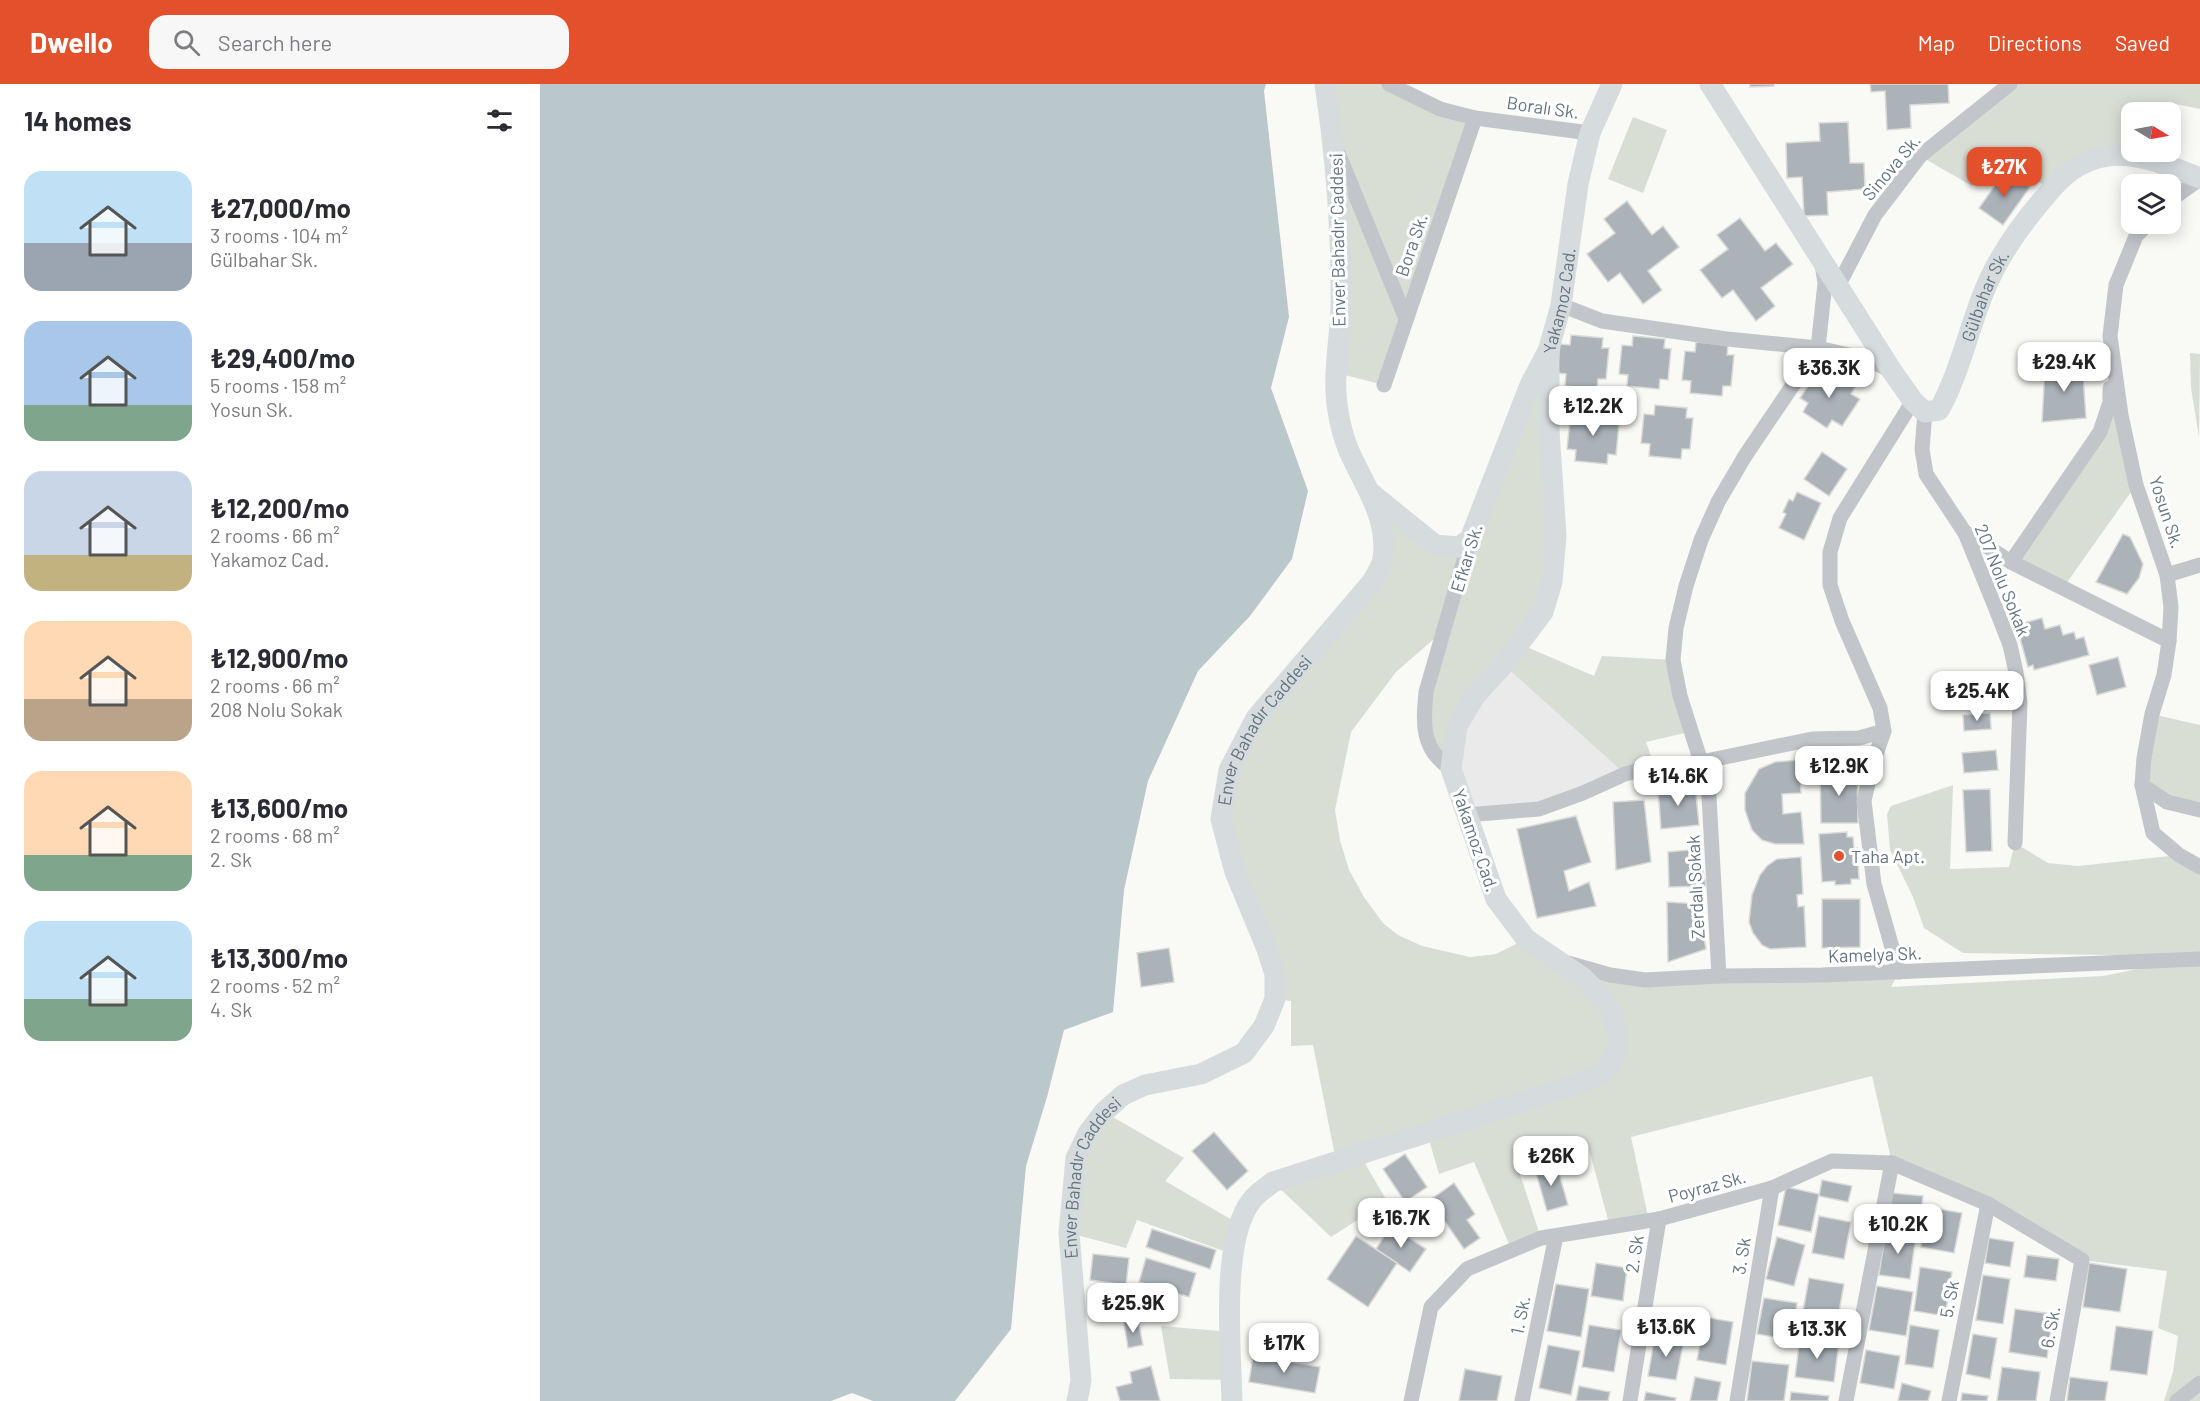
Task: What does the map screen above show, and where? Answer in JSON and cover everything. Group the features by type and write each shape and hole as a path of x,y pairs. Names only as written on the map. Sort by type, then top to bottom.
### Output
{"street":[{"name":"Enver Bahadır Caddesi","path":"1077,1401 1081,1381 1069,1233 1076,1158 1088,1133 1123,1095 1145,1085 1201,1074 1244,1053 1264,1026 1275,999 1275,974 1235,872 1221,819 1229,770 1256,718 1372,582 1383,559 1383,534 1372,494 1349,449 1338,410 1337,374 1341,307 1334,142 1325,84"},
{"name":"Boralı Sk.","path":"1389,84 1440,109 1474,118 1590,134"},
{"name":"Yakamoz Cad.","path":"1234,1401 1230,1314 1232,1254 1239,1224 1252,1200 1273,1182 1584,1082 1602,1073 1612,1061 1617,1047 1617,1032 1611,1012 1601,996 1583,978 1526,939 1496,899 1450,769 1457,726 1475,696 1504,664 1543,612 1552,582 1556,536 1549,430 1549,348 1562,305 1572,219 1590,134 1611,84"},
{"path":"1710,84 1821,258 1843,277 1892,371 1919,407 1840,518 1830,552 1830,585 1842,621 1880,708 1884,731 1872,766 1864,801 1874,884 1899,972"},
{"name":"Sinova Sk.","path":"1843,277 1875,215 1920,156 2010,84"},
{"name":"Bora Sk.","path":"1384,385 1474,118"},
{"path":"1334,142 1406,319"},
{"name":"Gülbahar Sk.","path":"1919,407 1939,410 1948,394 1984,293 2004,249 2062,176 2087,161 2109,156 2137,157 2164,164 2200,179"},
{"path":"2181,192 2200,179"},
{"name":"Yosun Sk.","path":"2138,234 2115,285 2110,336 2121,415 2136,485 2167,575 2171,607 2164,675 2152,714 2142,785 2153,833 2179,855 2200,867"},
{"path":"1818,348 1825,283 1821,258"},
{"path":"1562,305 1602,321 1727,339 1818,348 1866,359 1892,371"},
{"path":"2011,562 2100,432 2110,402 2110,336"},
{"name":"Efkar Sk.","path":"1450,769 1437,760 1427,744 1424,717 1426,692 1470,539 1530,385 1549,348"},
{"name":"Zerdalı Sokak","path":"1719,976 1704,761 1680,696 1673,660 1676,627 1701,540 1718,502 1745,456 1818,348"},
{"name":"207 Nolu Sokak","path":"1919,407 1926,474 1965,533 1995,604 2010,645 2016,672 2020,703 2015,843"},
{"path":"1372,494 1435,545 1459,547 1470,539"},
{"path":"1965,533 2011,562 2169,641"},
{"path":"2167,575 2200,565"},
{"path":"1467,815 1539,809 1625,774 1812,739 1859,738 1884,731"},
{"path":"2142,785 2167,802 2200,810"},
{"name":"Kamelya Sk.","path":"1554,958 1610,975 1645,980 2200,959"},
{"name":"Poyraz Sk.","path":"1411,1401 1431,1307 1467,1269 1541,1238 1659,1219 1772,1188 1832,1161 1892,1163 1988,1204 2082,1260"},
{"path":"1846,1401 1892,1163"},
{"name":"3. Sk","path":"1737,1401 1772,1188"},
{"name":"5. Sk","path":"1949,1401 1988,1204"},
{"name":"2. Sk","path":"1630,1401 1659,1219"},
{"name":"1. Sk.","path":"1522,1401 1556,1236"},
{"name":"6. Sk.","path":"2057,1401 2082,1260"},
{"path":"2177,1401 2200,1383"}],"shaded area":[{"path":"540,84 1266,84 1264,91 1289,317 1271,388 1308,491 1292,559 1250,616 1198,671 1148,781 1124,890 1113,1012 1064,1030 1026,1166 1011,1329 955,1401 873,1401 852,1393 831,1401 540,1401"},
{"path":"1325,84 1389,84 1475,118 1384,385 1337,373"},
{"path":"2010,84 2200,84 2200,109 2181,105 2181,102 2121,102 2121,154 2109,156 2051,189 1995,157 1972,186 1920,156"},
{"path":"1633,117 1667,130 1643,193 1608,179"},
{"path":"1549,348 1552,582 1520,644 1594,676 1602,656 1673,660 1689,732 1646,742 1655,768 1625,774 1504,665 1475,696 1451,769 1437,760 1424,717 1443,631 1396,672 1351,732 1335,810 1340,840 1349,870 1364,897 1383,923 1398,935 1422,946 1470,957 1496,954 1526,939 1610,975 1899,972 1891,987 2103,976 2182,960 2109,955 1963,953 1924,928 1913,897 1890,850 1887,814 1891,806 1953,785 1950,869 2009,867 2015,843 2048,863 2078,866 2179,855 2200,867 2200,1401 2164,1401 2173,1372 2178,1336 2158,1328 2167,1271 2082,1260 1892,1163 1872,1076 1631,1137 1649,1221 1610,1227 1587,1142 1516,1162 1541,1238 1512,1251 1474,1162 1439,1174 1427,1133 1360,1155 1387,1201 1331,1237 1273,1182 1336,1161 1313,1045 1291,1046 1291,1001 1275,999 1221,819 1229,770 1383,559 1372,494 1459,547"},
{"path":"2190,353 2200,354 2199,437 2191,388"},
{"path":"2110,402 2136,485 2063,588 2011,562"},
{"path":"1504,664 1625,774 1583,793 1467,815 1457,726"},
{"path":"2152,714 2200,725 2200,810 2142,785"},
{"path":"1104,1112 1184,1158 1165,1181 1239,1224 1232,1254 1137,1220 1126,1248 1069,1233 1073,1188"},
{"path":"1161,1326 1231,1332 1232,1380 1170,1379"}],"building":[{"path":"1750,84 1774,84 1774,86 1750,87"},
{"path":"1870,84 1948,84 1949,103 1910,105 1911,128 1887,130 1885,91 1871,92"},
{"path":"1848,122 1850,163 1864,163 1865,189 1827,192 1828,215 1804,216 1802,177 1787,178 1786,143 1820,141 1819,123"},
{"path":"2006,170 2030,187 2003,225 1979,208"},
{"path":"1627,201 1652,235 1663,226 1679,247 1648,271 1662,290 1643,304 1620,273 1608,282 1587,254 1615,233 1604,219"},
{"path":"1740,218 1765,251 1776,243 1793,264 1761,288 1775,306 1756,321 1733,290 1722,298 1700,270 1728,249 1717,235"},
{"path":"1571,335 1603,338 1602,348 1609,348 1606,379 1598,379 1597,389 1565,386 1566,374 1557,373 1560,344 1570,345"},
{"path":"1633,336 1665,339 1664,348 1671,349 1668,380 1660,379 1659,389 1627,386 1628,375 1619,374 1622,345 1632,346"},
{"path":"1696,342 1728,345 1727,355 1734,355 1731,386 1723,386 1722,396 1690,393 1691,381 1682,380 1685,351 1695,352"},
{"path":"2082,361 2086,418 2042,422 2045,368"},
{"path":"1830,370 1855,387 1851,394 1860,399 1842,426 1832,420 1827,428 1803,412 1808,403 1800,398 1818,371 1825,376"},
{"path":"1655,405 1687,408 1686,418 1693,418 1690,449 1682,449 1681,459 1649,456 1650,444 1641,443 1644,414 1654,415"},
{"path":"1580,411 1613,414 1612,423 1619,424 1616,455 1608,454 1607,464 1575,461 1576,450 1567,449 1570,420 1579,421"},
{"path":"1822,452 1847,469 1829,496 1804,479"},
{"path":"1797,492 1821,503 1804,540 1779,528 1786,514 1783,512 1789,499 1793,501"},
{"path":"2123,534 2130,537 2143,564 2139,578 2127,594 2096,582"},
{"path":"2042,618 2045,629 2060,625 2063,635 2074,632 2076,639 2084,637 2089,655 2034,670 2033,665 2028,667 2018,631 2022,630 2020,624"},
{"path":"2118,657 2126,687 2097,695 2089,665"},
{"path":"1990,713 1991,729 1964,731 1963,715"},
{"path":"1996,750 1998,770 1964,773 1962,753"},
{"path":"1799,760 1801,793 1782,794 1783,814 1801,812 1804,844 1775,844 1762,840 1752,830 1745,810 1745,793 1759,769 1775,762"},
{"path":"1857,771 1858,823 1821,823 1820,772"},
{"path":"1695,784 1699,825 1661,829 1658,788"},
{"path":"1990,789 1992,851 1966,852 1963,790"},
{"path":"1644,800 1651,862 1616,870 1613,802"},
{"path":"1576,816 1591,862 1564,871 1569,891 1589,882 1596,906 1537,918 1517,829"},
{"name":"Taha Apt.","path":"1847,832 1847,837 1853,837 1854,849 1857,848 1859,879 1851,879 1851,884 1835,885 1835,881 1822,882 1819,834"},
{"path":"1699,849 1706,886 1669,887 1668,852"},
{"path":"1801,857 1803,894 1797,895 1798,907 1804,906 1806,947 1770,949 1762,945 1753,933 1749,922 1752,895 1760,875 1767,866 1777,859"},
{"path":"1822,899 1860,899 1860,947 1822,948"},
{"path":"1667,902 1698,904 1706,949 1668,962"},
{"path":"1169,948 1174,982 1141,987 1137,953"},
{"path":"1214,1132 1248,1171 1227,1190 1192,1151"},
{"path":"1405,1154 1427,1187 1405,1202 1383,1169"},
{"path":"1556,1163 1568,1205 1547,1211 1535,1169"},
{"path":"1822,1180 1852,1186 1848,1202 1819,1196"},
{"path":"1454,1183 1475,1214 1467,1220 1480,1238 1464,1249 1430,1200"},
{"path":"1786,1187 1819,1194 1811,1232 1778,1225"},
{"path":"1892,1193 1923,1196 1921,1213 1890,1209"},
{"path":"1928,1207 1962,1213 1954,1253 1921,1247"},
{"path":"1819,1216 1851,1222 1844,1259 1812,1253"},
{"path":"1391,1226 1426,1249 1410,1272 1376,1249"},
{"path":"1152,1229 1216,1250 1210,1269 1146,1247"},
{"path":"1886,1230 1916,1234 1910,1279 1879,1275"},
{"path":"1356,1236 1397,1263 1368,1307 1327,1279"},
{"path":"1777,1237 1805,1245 1794,1286 1766,1279"},
{"path":"1989,1238 2014,1242 2010,1267 1985,1263"},
{"path":"1093,1254 1129,1258 1126,1285 1090,1280"},
{"path":"2027,1255 2059,1259 2056,1281 2024,1277"},
{"path":"1146,1258 1196,1273 1189,1297 1139,1282"},
{"path":"1596,1263 1627,1268 1623,1301 1591,1296"},
{"path":"2089,1263 2127,1269 2120,1312 2083,1307"},
{"path":"1920,1267 1952,1272 1945,1316 1914,1311"},
{"path":"1983,1275 2010,1279 2003,1324 1976,1320"},
{"path":"1809,1278 1844,1284 1837,1323 1802,1317"},
{"path":"1556,1284 1589,1289 1581,1337 1547,1331"},
{"path":"1877,1286 1913,1292 1906,1336 1869,1330"},
{"path":"1764,1298 1797,1303 1791,1340 1757,1334"},
{"path":"2015,1309 2053,1314 2047,1358 2009,1352"},
{"path":"1705,1317 1733,1322 1726,1365 1697,1360"},
{"path":"1138,1320 1143,1345 1128,1348 1124,1323"},
{"path":"1589,1325 1621,1330 1614,1372 1582,1367"},
{"path":"1910,1325 1939,1330 1933,1368 1905,1364"},
{"path":"2116,1326 2153,1331 2147,1375 2110,1370"},
{"path":"1973,1334 1997,1338 1990,1379 1966,1374"},
{"path":"1655,1335 1684,1340 1676,1380 1648,1376"},
{"path":"1800,1337 1839,1342 1834,1382 1795,1377"},
{"path":"1548,1345 1580,1351 1571,1395 1539,1388"},
{"path":"1866,1350 1900,1356 1894,1389 1860,1383"},
{"path":"1253,1356 1320,1367 1315,1393 1249,1382"},
{"path":"1752,1361 1789,1365 1784,1401 1747,1401"},
{"path":"1151,1366 1160,1401 1120,1401 1116,1387 1132,1383 1130,1372"},
{"path":"2002,1367 2040,1372 2036,1401 1997,1401"},
{"path":"1465,1369 1502,1376 1497,1401 1459,1401"},
{"path":"1695,1377 1721,1382 1717,1401 1690,1401"},
{"path":"2070,1377 2108,1382 2105,1401 2067,1401"},
{"path":"1902,1383 1931,1391 1928,1401 1898,1401"},
{"path":"1579,1386 1610,1392 1608,1401 1576,1401"},
{"path":"1646,1392 1676,1398 1675,1401 1644,1401"},
{"path":"1791,1392 1829,1396 1828,1401 1790,1401"},
{"path":"1962,1393 1988,1396 1987,1401 1961,1401"}],"place":[{"name":"Taha Apt.","path":"1839,856"}]}
